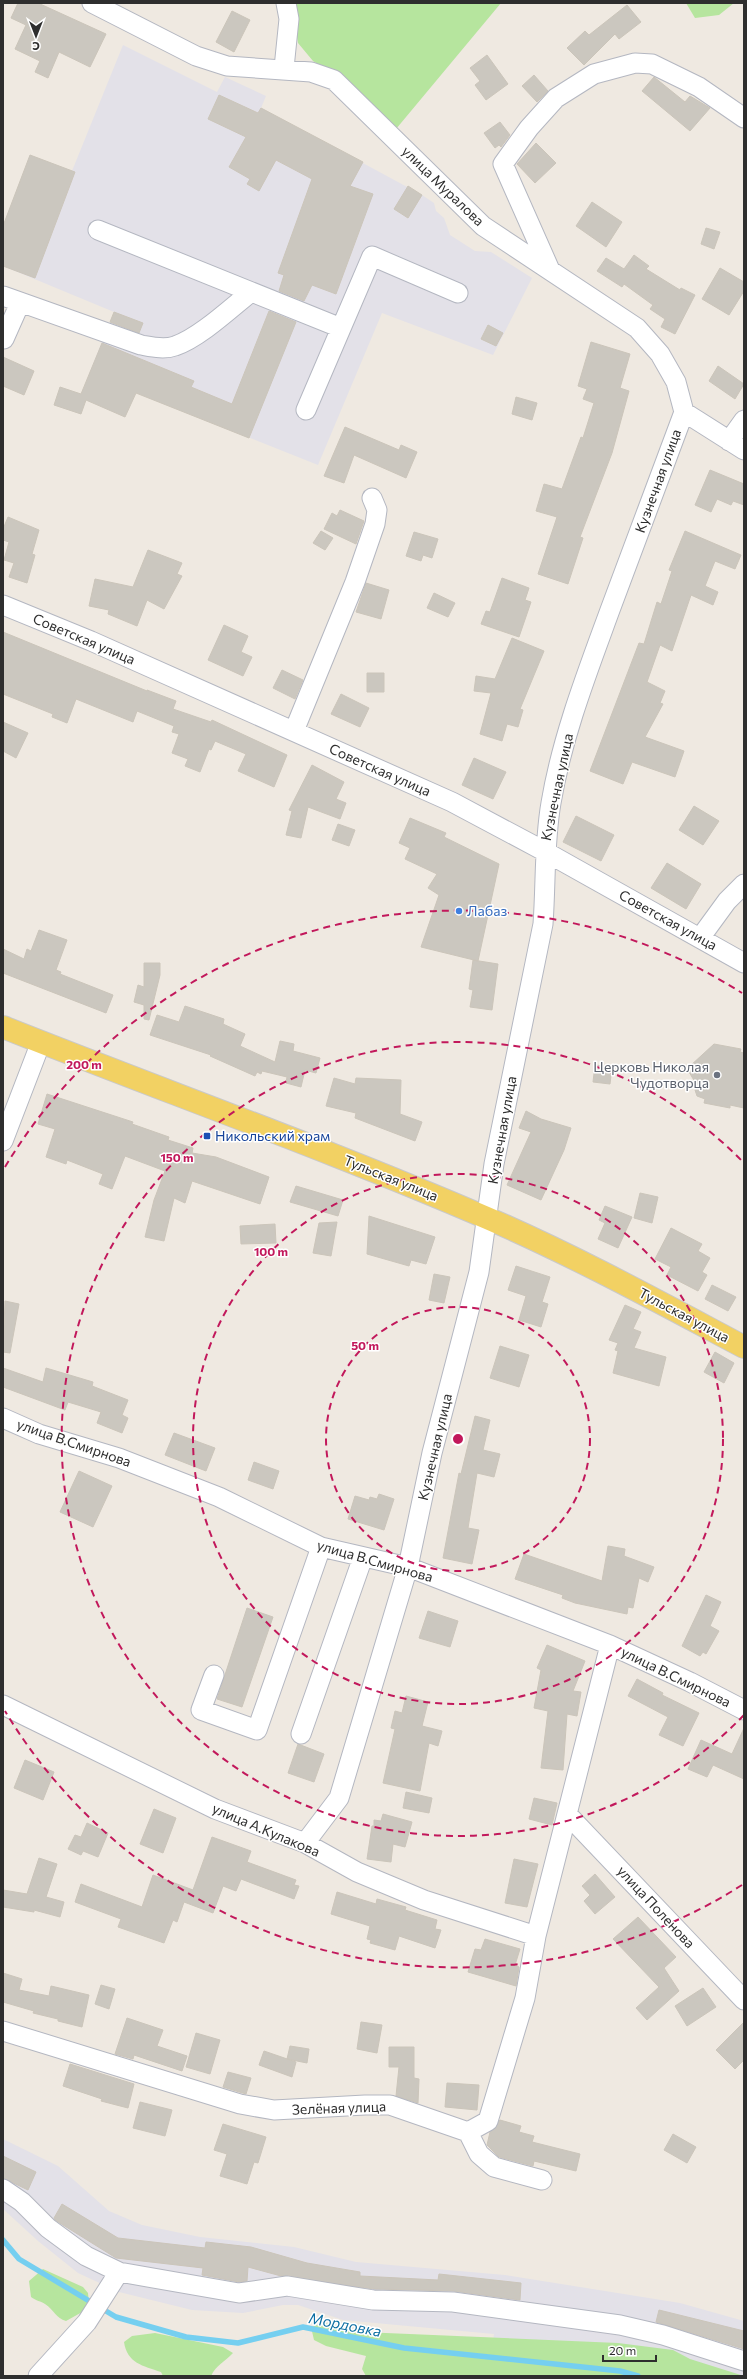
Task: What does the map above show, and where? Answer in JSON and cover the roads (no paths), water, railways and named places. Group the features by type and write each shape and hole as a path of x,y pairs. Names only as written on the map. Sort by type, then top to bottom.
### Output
{"main road":[{"name":"Тульская улица","path":"3,1027 346,1160 487,1218 573,1257 744,1347"}],"street":[{"name":"улица Муралова","path":"92,3 196,56 226,66 284,68 311,72 334,80 483,226 637,328 660,354 676,382 684,412"},
{"path":"284,68 289,19 286,3"},
{"path":"550,270 503,164 529,128 556,98 594,74 635,63 652,64 699,87 744,118"},
{"path":"98,230 341,328"},
{"path":"306,410 372,256 458,293"},
{"path":"4,339 11,299 141,345 158,348 174,346 189,339 251,292"},
{"path":"684,412 737,446 744,420"},
{"name":"Кузнечная улица","path":"305,1843 340,1798 408,1568 432,1453 479,1272 494,1164 543,924 546,886 544,851 551,802 565,742 584,681 684,412"},
{"path":"294,731 358,575 375,524 377,510 372,498"},
{"name":"Советская улица","path":"3,605 91,641 452,802 544,851 744,963"},
{"path":"700,938 727,901 744,884"},
{"path":"3,1141 41,1042"},
{"name":"улица В.Смирнова","path":"3,1418 39,1434 119,1458 219,1497 321,1548 408,1568 610,1645 743,1707"},
{"path":"214,1675 201,1710 257,1730 321,1548"},
{"path":"301,1734 363,1557"},
{"path":"542,2180 494,2167 479,2154 468,2132 488,2121 525,1998 536,1936 610,1645"},
{"name":"улица А.Кулакова","path":"3,1705 215,1809 305,1843 357,1872 424,1900 536,1936"},
{"name":"улица Поленова","path":"568,1815 744,2000"},
{"name":"Зелёная улица","path":"3,2031 240,2104 274,2110 365,2104 390,2105 468,2132"},
{"path":"3,2189 22,2202 48,2228 86,2256 119,2272 158,2281 239,2293 287,2286 373,2300 453,2302 613,2324 663,2336 744,2361"},
{"path":"38,2376 87,2322 107,2294 119,2272"}],"waterway":[{"name":"Мордовка","path":"3,2240 19,2259 116,2317 186,2337 238,2343 303,2327 404,2348 620,2371 638,2376"}],"place":[{"name":"Лабаз","path":"459,911"},
{"name":"Церковь Николая Чудотворца","path":"717,1075"},
{"name":"Никольский храм","path":"207,1136"}]}
